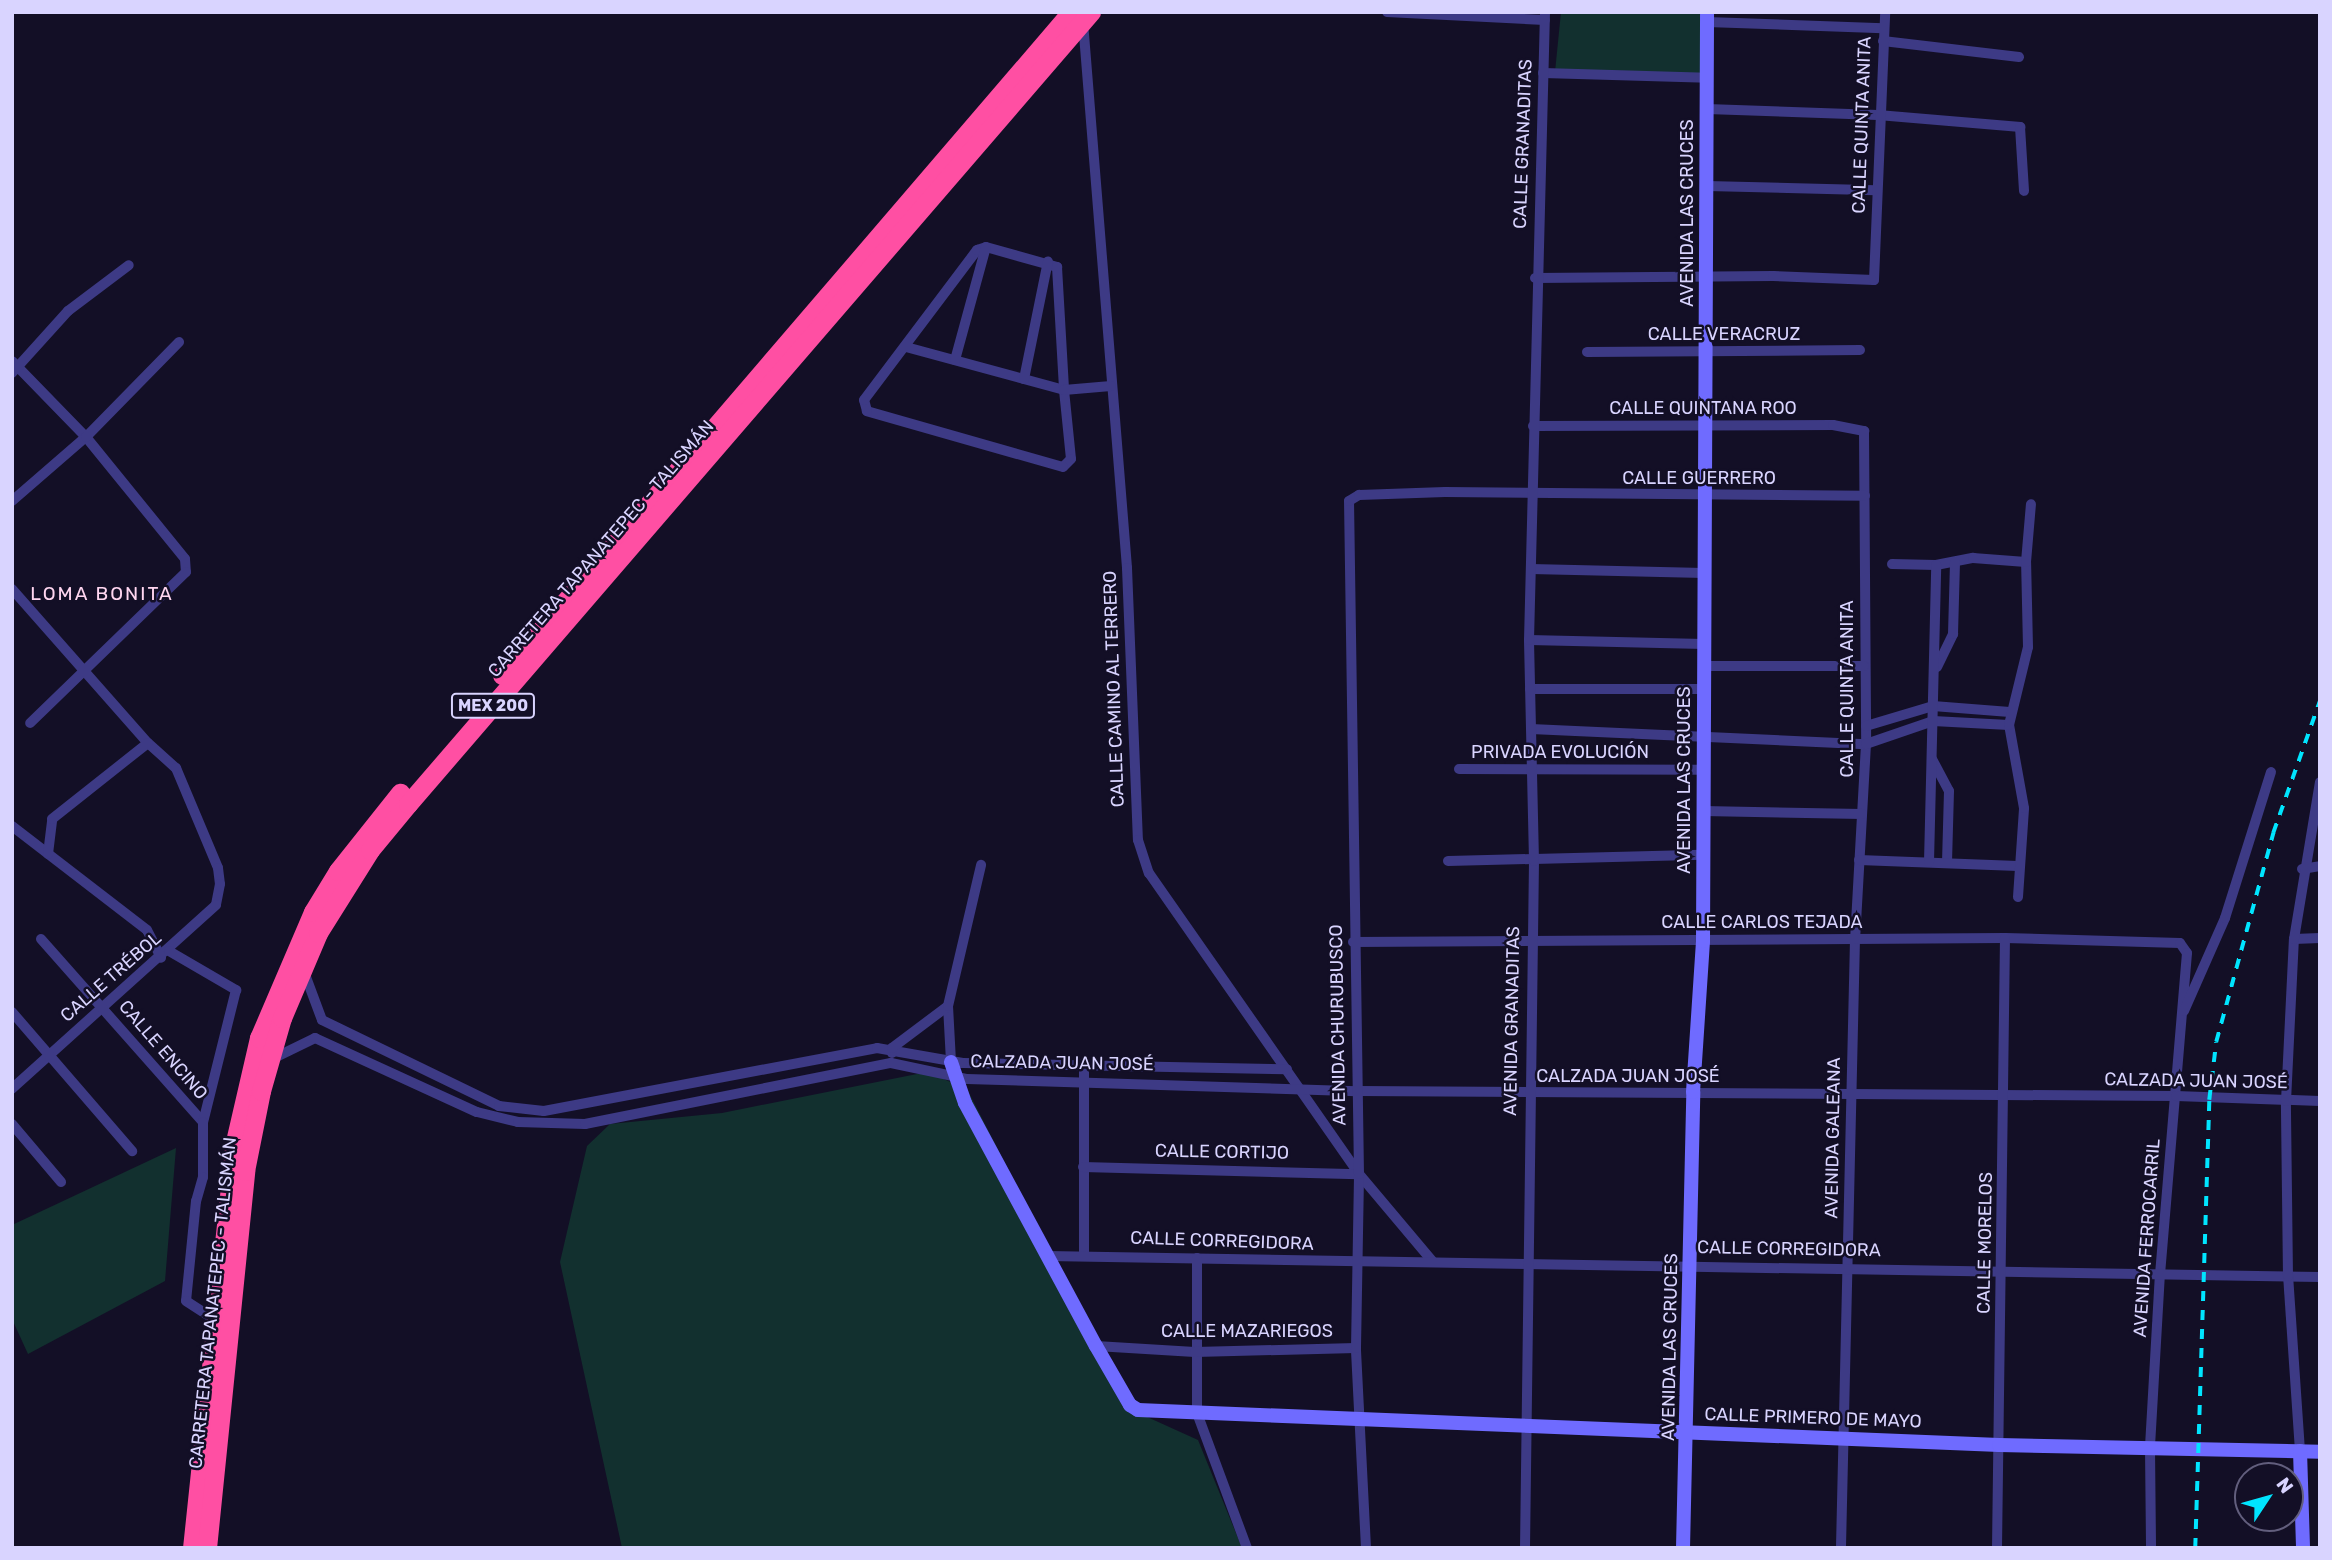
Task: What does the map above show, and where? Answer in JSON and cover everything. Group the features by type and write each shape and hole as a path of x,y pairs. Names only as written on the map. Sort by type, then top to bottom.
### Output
{"highway":[{"name":"CARRETERA TAPANATEPEC - TALISMÁN","path":"207,1548 245,1171 269,1060 302,964 370,850 1082,15"},
{"name":"CARRETERA TAPANATEPEC - TALISMÁN","path":"192,1548 233,1146 259,1038 290,959 338,871 376,821 1082,15"}],"street":[{"path":"1387,12 1545,16"},
{"path":"1795,12 1795,25"},
{"name":"CALLE QUINTA ANITA","path":"1706,277 1874,280 1878,115 1885,12"},
{"name":"CALLE CAMINO AL TERRERO","path":"1082,15 1099,185 1111,386 1127,568 1138,840 1149,873 1359,1174 1433,1262"},
{"name":"CALLE GRANADITAS","path":"1533,426 1535,278 1545,16"},
{"path":"1707,17 1795,25 1884,28"},
{"name":"AVENIDA LAS CRUCES","path":"1684,1548 1693,1093 1703,941 1707,17"},
{"path":"1883,41 2019,57"},
{"path":"1544,73 1707,78"},
{"path":"1707,109 1878,115 2020,127 2024,191"},
{"path":"1707,186 1876,190"},
{"path":"955,360 986,247"},
{"path":"986,247 1048,261 1060,272 1070,459 1063,467 867,411 864,400 977,250 986,247"},
{"path":"1024,379 1048,261"},
{"path":"30,723 186,572 185,559 86,436 14,367 68,311 129,265"},
{"path":"1535,278 1706,277"},
{"path":"12,501 86,436 179,342"},
{"path":"906,347 1065,390 1111,386"},
{"name":"CALLE VERACRUZ","path":"1587,352 1705,354 1860,350"},
{"name":"CALLE QUINTANA ROO","path":"1533,426 1860,427 1866,439"},
{"name":"AVENIDA GRANADITAS","path":"1525,1548 1530,940 1534,861 1529,640 1533,426"},
{"name":"CALLE QUINTA ANITA","path":"1855,939 1866,744 1866,439"},
{"name":"CALLE GUERRERO","path":"1349,501 1359,495 1865,496"},
{"name":"AVENIDA CHURUBUSCO","path":"1349,501 1353,942 1359,1174 1356,1348 1366,1548"},
{"path":"2018,897 2024,807 2009,725 2010,712 2028,647 2026,562 2031,504"},
{"path":"1892,564 1936,565 1993,558 2026,562"},
{"path":"1934,673 1953,634 1955,562"},
{"path":"1929,862 1936,565"},
{"path":"1531,569 1704,573"},
{"path":"12,589 148,743 52,819 48,854"},
{"path":"1529,640 1704,644"},
{"path":"1703,666 1864,666"},
{"path":"1530,689 1703,689"},
{"path":"1866,726 1933,706 2010,712"},
{"path":"1531,729 1866,744 1933,721 2009,725"},
{"name":"CALLE TRÉBOL","path":"12,1089 165,954 216,905 220,884 218,868 176,768 148,743"},
{"path":"1932,759 1949,791 1947,863"},
{"name":"PRIVADA EVOLUCIÓN","path":"1459,769 1703,771"},
{"path":"2180,1020 2225,918 2271,772"},
{"path":"2303,1548 2300,1451 2288,1276 2286,1101 2294,939 2302,869 2320,782"},
{"path":"1703,811 1862,814"},
{"path":"12,826 147,930 165,954 236,990 203,1122 203,1177 196,1201 186,1301 215,1320"},
{"path":"1448,861 1702,855"},
{"path":"1859,860 2018,866"},
{"path":"981,865 948,1006 945,1061 1096,1346"},
{"path":"2302,869 2320,866"},
{"name":"CALLE CARLOS TEJADA","path":"1353,942 2005,938 2172,940"},
{"name":"CALLE MORELOS","path":"1997,1548 2003,1270 2005,938"},
{"path":"2294,939 2320,938"},
{"name":"CALLE ENCINO","path":"41,939 203,1122"},
{"name":"AVENIDA GALEANA","path":"1841,1548 1855,939"},
{"name":"AVENIDA FERROCARRIL","path":"2151,1548 2150,1448 2160,1273 2187,953 2172,940"},
{"path":"269,1060 315,1038 322,1020 302,964"},
{"path":"322,1020 499,1106 544,1111 892,1048 948,1006"},
{"path":"12,1012 132,1151"},
{"path":"315,1038 477,1112 518,1122 585,1124 891,1063 892,1048"},
{"name":"CALZADA JUAN JOSÉ","path":"892,1048 945,1061 1287,1069"},
{"name":"CALZADA JUAN JOSÉ","path":"891,1063 955,1078 1357,1091 1852,1097 2176,1096 2320,1101"},
{"path":"1084,1063 1084,1254"},
{"path":"12,1124 61,1182"},
{"name":"CALLE CORTIJO","path":"1083,1167 1359,1174"},
{"name":"CALLE CORREGIDORA","path":"1047,1256 1084,1254 1526,1266 1691,1264 2320,1277"},
{"path":"1197,1258 1197,1413 1247,1548"},
{"name":"CALLE MAZARIEGOS","path":"1096,1346 1195,1352 1356,1348"},
{"name":"CALLE PRIMERO DE MAYO","path":"1096,1346 1130,1405 1138,1410 1998,1445 2320,1452"}],"green space":[{"path":"1561,12 1705,12 1701,77 1555,72"},
{"path":"927,1072 967,1089 1109,1366 1145,1416 1198,1440 1242,1548 622,1548 560,1262 587,1146 610,1124 722,1113"},
{"path":"176,1148 165,1281 28,1354 12,1319 12,1225"}],"railway":[{"path":"2195,1548 2209,1100 2216,1042 2273,833 2320,700"}],"district":[{"name":"LOMA BONITA","path":"102,594"}]}
